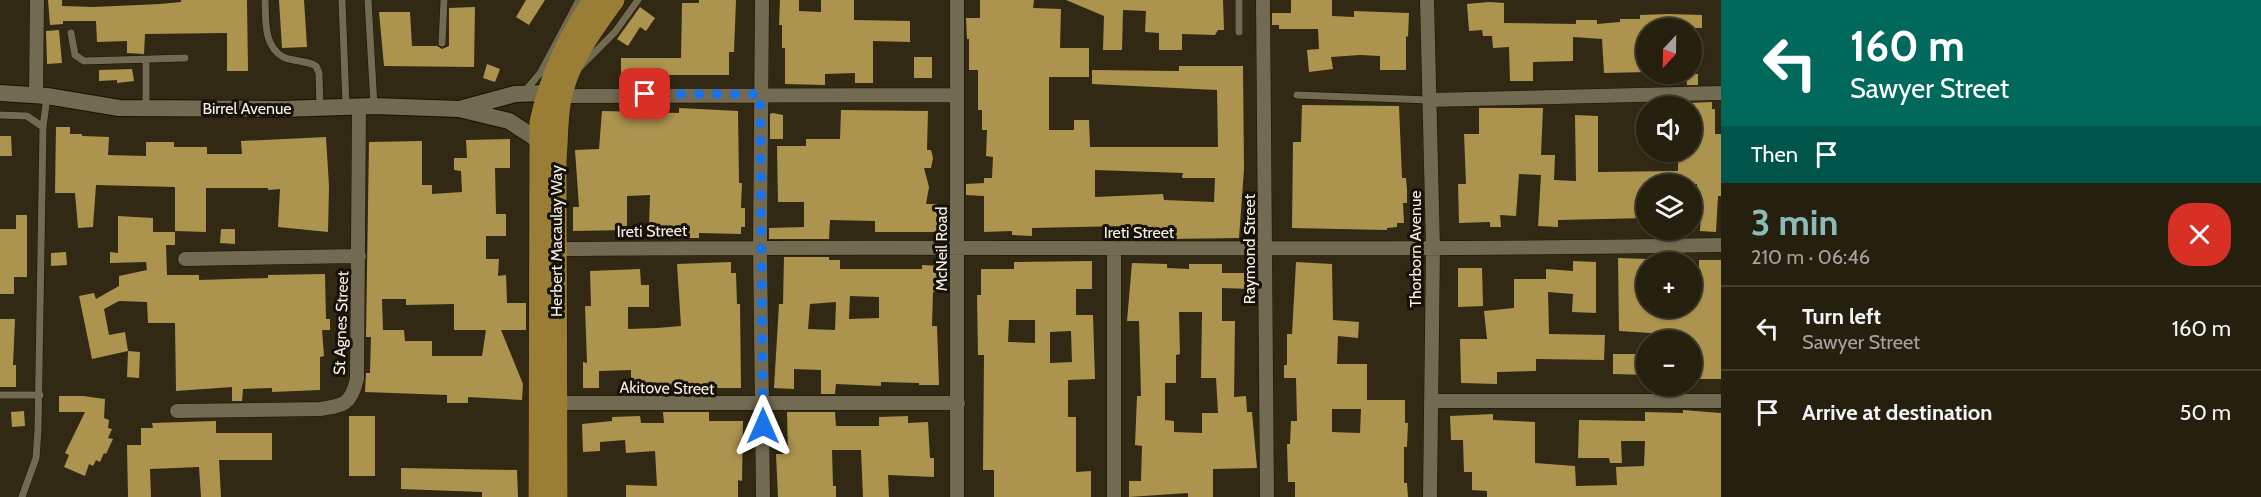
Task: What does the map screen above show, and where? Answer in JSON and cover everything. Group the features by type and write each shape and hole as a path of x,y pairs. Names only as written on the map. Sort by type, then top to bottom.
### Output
{"highway":[{"name":"Herbert Macaulay Way","path":"539,497 538,140 553,85 575,26 594,0"},
{"name":"Herbert Macaulay Way","path":"557,497 556,160 553,85 614,0"}],"street":[{"path":"38,0 42,95"},
{"path":"762,0 760,247 763,497"},
{"name":"McNeil Road","path":"957,0 957,497"},
{"name":"Raymond Street","path":"1263,0 1267,497"},
{"name":"Thorborn Avenue","path":"1427,0 1433,247 1430,497"},
{"path":"459,109 553,85 760,94 956,95"},
{"name":"Birrel Avenue","path":"0,93 42,95 98,105 146,108 459,109"},
{"path":"1429,100 1721,93"},
{"name":"St Agnes Street","path":"177,411 320,409 340,406 353,396 357,379 360,107"},
{"path":"459,109 509,121 538,140"},
{"name":"Ireti Street","path":"556,249 760,247 1265,249 1721,245"},
{"path":"1114,248 1114,497"},
{"path":"185,259 359,256"},
{"path":"1432,401 1721,401"},
{"name":"Akitove Street","path":"556,403 763,405 958,403"}],"lane":[{"path":"266,0 266,33 274,47 283,57 316,66 319,73 320,108"},
{"path":"342,0 360,107"},
{"path":"360,107 368,0"},
{"path":"442,43 444,0"},
{"path":"553,85 579,0"},
{"path":"553,85 615,32 638,0"},
{"path":"1239,0 1239,32"},
{"path":"71,33 75,55 84,61 185,58"},
{"path":"146,60 146,108"},
{"path":"1297,94 1429,100"},
{"path":"22,497 36,458 40,395 42,95"},
{"path":"0,115 27,116 43,127"},
{"path":"0,395 40,395"}],"building":[{"path":"48,0 62,0 62,6 93,7 160,4 181,2 181,0 247,0 248,71 227,71 227,33 145,34 144,54 127,53 127,41 97,42 96,21 63,21 63,24 50,25"},
{"path":"279,0 304,0 307,47 282,48"},
{"path":"526,0 545,0 529,25 516,17"},
{"path":"699,0 736,0 734,52 729,52 729,75 621,75 621,58 681,58 682,3 699,3"},
{"path":"780,0 799,0 799,11 821,12 821,0 854,0 854,20 910,21 910,42 873,41 873,83 855,83 855,73 825,74 825,85 785,84 785,48 782,48 782,25 779,25"},
{"path":"980,0 1034,0 1033,8 1061,9 1060,48 1089,48 1089,77 1049,77 1049,130 1074,130 1074,120 1089,120 1090,147 1218,147 1217,90 1092,84 1092,70 1179,71 1179,66 1243,66 1244,169 1239,238 1167,239 1168,229 1124,230 1124,226 1032,228 1032,236 1012,235 1012,231 984,232 984,196 966,195 966,184 984,183 984,178 992,178 993,157 986,156 987,130 982,130 982,110 978,110 978,70 969,70 966,18 980,18","holes":["1095,170 1183,173 1182,178 1215,178 1214,202 1164,200 1163,194 1095,197"]},
{"path":"1066,0 1223,0 1224,30 1218,30 1215,35 1182,34 1182,50 1159,50 1159,33 1145,32 1146,11 1123,10 1122,50 1103,50 1104,16"},
{"path":"1291,0 1332,0 1332,16 1354,17 1354,11 1409,13 1406,70 1380,70 1380,56 1360,55 1331,57 1333,69 1309,72 1307,50 1319,49 1318,29 1279,29 1279,25 1272,25 1272,13 1291,13"},
{"path":"1504,3 1504,23 1576,24 1576,20 1597,20 1597,24 1620,22 1620,19 1636,19 1636,72 1604,73 1602,39 1573,37 1573,61 1533,62 1533,81 1510,81 1509,47 1493,48 1492,36 1483,36 1482,30 1469,31 1467,4"},
{"path":"475,7 474,67 384,66 379,12 410,12 412,46 437,46 442,49 449,46 449,8"},
{"path":"640,7 655,18 646,31 640,27 628,46 617,39"},
{"path":"1640,15 1702,15 1702,18 1640,18"},
{"path":"59,30 62,63 47,64 46,31"},
{"path":"914,57 932,57 932,78 914,78"},
{"path":"487,64 500,69 495,82 483,78"},
{"path":"132,69 134,81 117,83 117,80 99,81 99,70"},
{"path":"1702,102 1712,102 1712,109 1715,109 1715,134 1721,134 1721,196 1718,196 1716,232 1702,231 1702,174 1636,174 1636,218 1558,220 1558,227 1538,226 1541,175 1519,174 1516,216 1500,215 1501,227 1490,227 1490,222 1459,223 1458,184 1466,184 1464,134 1479,134 1479,108 1543,108 1541,155 1555,155 1554,180 1576,181 1575,115 1598,116 1598,172 1678,171 1678,162 1702,162"},
{"path":"1302,105 1399,106 1402,178 1406,178 1407,190 1407,203 1403,203 1404,223 1397,223 1397,227 1387,228 1387,230 1292,228 1293,142 1301,142"},
{"path":"679,108 738,111 739,183 742,183 741,208 745,208 745,227 741,227 741,234 699,233 699,238 685,238 685,230 649,227 650,195 627,196 627,230 573,231 573,207 579,207 575,150 599,149 602,111 679,113"},
{"path":"841,110 928,111 927,150 931,150 933,158 931,168 924,168 929,187 926,204 937,204 937,232 875,232 875,221 830,220 829,239 769,239 769,228 804,227 804,202 778,202 777,146 806,146 806,139 840,139"},
{"path":"770,114 783,115 783,139 770,139"},
{"path":"56,127 70,127 70,134 109,137 108,155 146,156 146,142 174,142 174,147 207,147 207,154 242,154 241,141 326,137 329,186 328,232 278,227 280,189 206,188 206,232 175,231 175,187 96,185 93,227 78,228 75,193 55,193"},
{"path":"0,136 11,136 12,156 0,156"},
{"path":"510,139 510,168 495,168 496,214 506,214 506,236 486,236 486,259 499,259 498,276 506,275 507,303 526,303 526,330 501,330 523,384 522,400 468,397 468,403 447,403 447,395 365,392 366,373 370,373 371,337 366,337 369,142 422,141 422,185 432,185 432,194 462,192 461,171 454,170 454,158 467,158 466,140","holes":["382,299 406,299 406,305 454,304 454,330 486,330 482,356 432,356 432,341 405,341 404,330 383,330"]},
{"path":"16,215 27,215 27,277 14,277 14,294 0,294 0,229 16,229"},
{"path":"118,216 153,218 153,232 175,232 175,245 166,245 167,275 199,275 199,280 325,274 326,319 330,319 330,330 322,330 324,356 320,357 320,390 272,392 272,388 243,389 242,401 232,401 232,387 176,391 175,323 148,323 147,302 119,301 104,309 109,335 125,332 128,351 92,359 79,296 94,293 96,299 119,286 119,276 147,270 146,262 110,263 110,252 118,253"},
{"path":"221,229 235,229 235,244 220,243"},
{"path":"66,252 67,265 51,266 51,253"},
{"path":"784,257 829,257 829,260 840,260 840,269 922,269 922,265 941,266 940,292 933,292 932,326 937,326 939,385 881,382 881,386 836,384 835,394 821,394 821,370 794,369 794,389 774,388 779,304 783,304","holes":["850,296 879,297 879,318 849,319","836,302 835,330 808,329 810,304"]},
{"path":"1618,258 1636,259 1636,318 1702,318 1702,260 1721,260 1721,379 1702,379 1702,330 1619,331"},
{"path":"1092,261 1092,289 1076,289 1076,315 1093,315 1095,379 1068,380 1068,417 1076,417 1076,472 1091,471 1091,497 994,497 994,470 983,470 984,355 978,355 977,295 981,295 981,269 1014,269 1014,262","holes":["1009,320 1035,320 1035,343 1008,342","1071,331 1072,362 1050,363 1050,332"]},
{"path":"1573,261 1596,262 1596,313 1572,312 1573,294 1548,292 1549,334 1605,335 1604,360 1536,359 1536,371 1497,372 1497,384 1461,383 1460,339 1487,339 1484,311 1514,308 1514,279 1546,279 1546,269 1573,271"},
{"path":"731,262 731,273 736,273 737,304 740,304 741,388 709,388 709,394 631,394 631,370 599,371 599,388 583,388 583,362 587,363 585,306 591,306 590,271 640,269 641,285 649,285 649,307 628,307 628,329 657,328 681,326 677,264"},
{"path":"1296,262 1332,264 1333,320 1359,322 1358,338 1338,336 1337,364 1367,364 1367,400 1405,400 1405,423 1408,423 1407,447 1404,447 1404,483 1407,483 1408,497 1295,497 1295,482 1288,482 1287,444 1290,444 1291,421 1297,421 1296,378 1284,378 1284,365 1287,365 1287,334 1292,334","holes":["1332,409 1361,409 1360,433 1332,432"]},
{"path":"1132,263 1167,264 1167,268 1189,269 1189,264 1222,264 1222,273 1253,273 1253,289 1222,288 1222,321 1235,321 1234,397 1246,396 1247,412 1252,412 1257,468 1213,469 1213,497 1188,497 1188,493 1129,497 1129,481 1141,481 1142,446 1135,445 1137,396 1141,396 1139,321 1127,321","holes":["1179,312 1202,312 1201,378 1216,378 1218,413 1202,413 1202,433 1174,432 1174,421 1165,420 1165,383 1176,383 1176,355 1180,354"]},
{"path":"1458,268 1482,268 1483,306 1458,307"},
{"path":"0,319 15,319 13,365 16,365 16,387 0,387"},
{"path":"128,351 140,352 139,378 127,377"},
{"path":"1613,354 1636,354 1636,375 1613,374"},
{"path":"59,396 105,399 104,418 109,420 108,428 112,429 108,438 113,439 100,462 96,460 93,466 89,464 85,476 64,467 69,455 65,453 85,412 59,412"},
{"path":"1683,410 1721,413 1721,497 1487,497 1487,491 1472,490 1472,472 1464,472 1463,440 1451,440 1450,416 1493,414 1493,420 1535,422 1535,463 1575,466 1576,486 1617,485 1616,467 1644,466 1645,441 1621,441 1622,463 1610,463 1609,458 1578,458 1579,420 1645,421 1645,412 1683,413"},
{"path":"24,411 25,426 12,427 11,412"},
{"path":"663,412 709,412 709,421 743,421 742,481 738,480 738,497 626,497 626,485 657,486 655,451 626,453 625,440 600,442 600,451 583,452 582,424 612,421 612,417 640,416 641,423 664,423"},
{"path":"787,412 835,412 836,426 879,426 879,417 908,416 908,423 928,422 930,458 934,458 934,477 888,475 889,497 863,497 861,450 832,450 833,486 836,486 836,497 778,497 776,454 788,454"},
{"path":"349,416 375,416 375,476 349,476"},
{"path":"216,421 216,433 272,433 272,460 219,460 221,497 201,497 199,467 150,469 151,497 128,497 127,445 141,445 141,428 153,428 152,423"},
{"path":"401,468 517,470 518,497 482,497 482,492 401,489"}],"route":[{"path":"645,94 760,94 763,426"}]}
